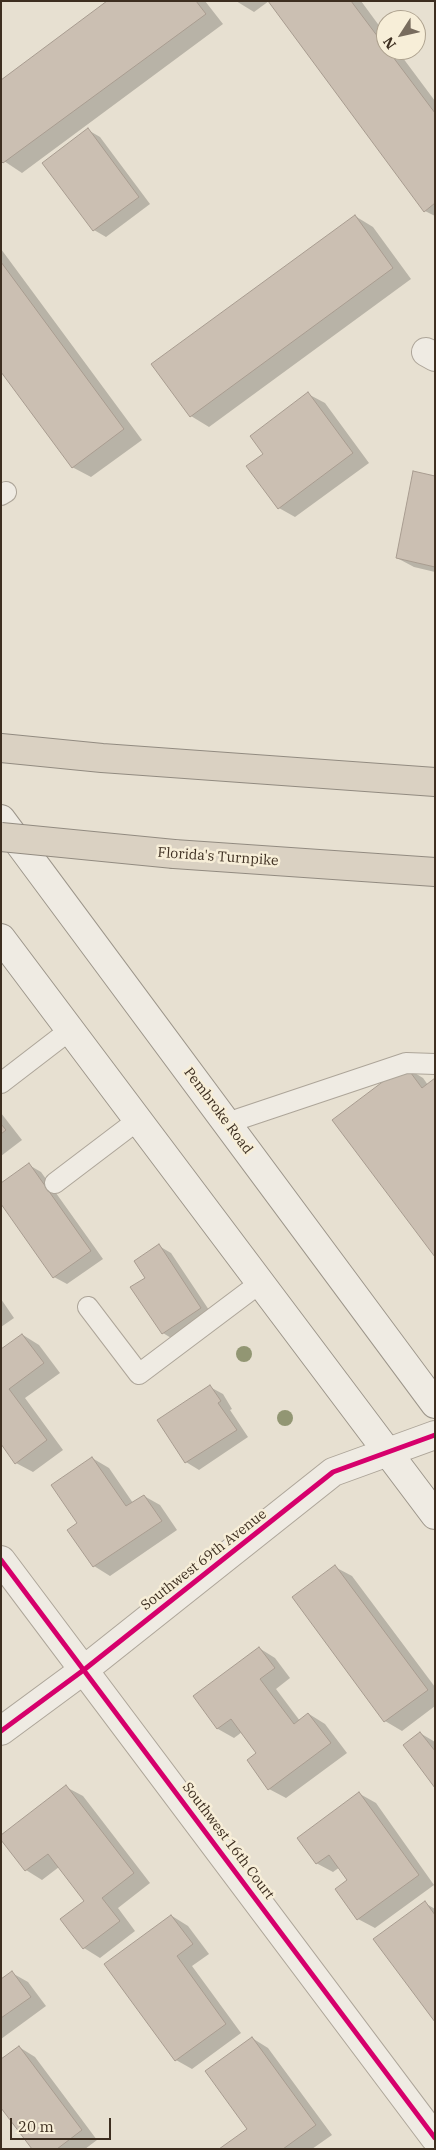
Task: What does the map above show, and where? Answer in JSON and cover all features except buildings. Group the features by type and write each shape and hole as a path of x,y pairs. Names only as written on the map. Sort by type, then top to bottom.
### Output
{"highway":[{"path":"1,748 102,758 435,782"},
{"name":"Florida's Turnpike","path":"1,837 174,854 435,872"}],"main road":[{"name":"Pembroke Road","path":"1,819 435,1404"},
{"path":"1,938 435,1515"},
{"name":"Southwest 69th Avenue","path":"1,1731 85,1669 333,1472 386,1451 435,1435"},
{"name":"Southwest 16th Court","path":"1,1560 85,1669 435,2138"}],"lane":[{"path":"1,1083 70,1030"},
{"path":"227,1123 406,1063 435,1064"},
{"path":"55,1183 138,1120"},
{"path":"88,1307 140,1374 260,1283"}],"cycle path":[{"path":"1,1731 85,1669 333,1472 435,1435"},
{"path":"1,1560 435,2138"}]}
